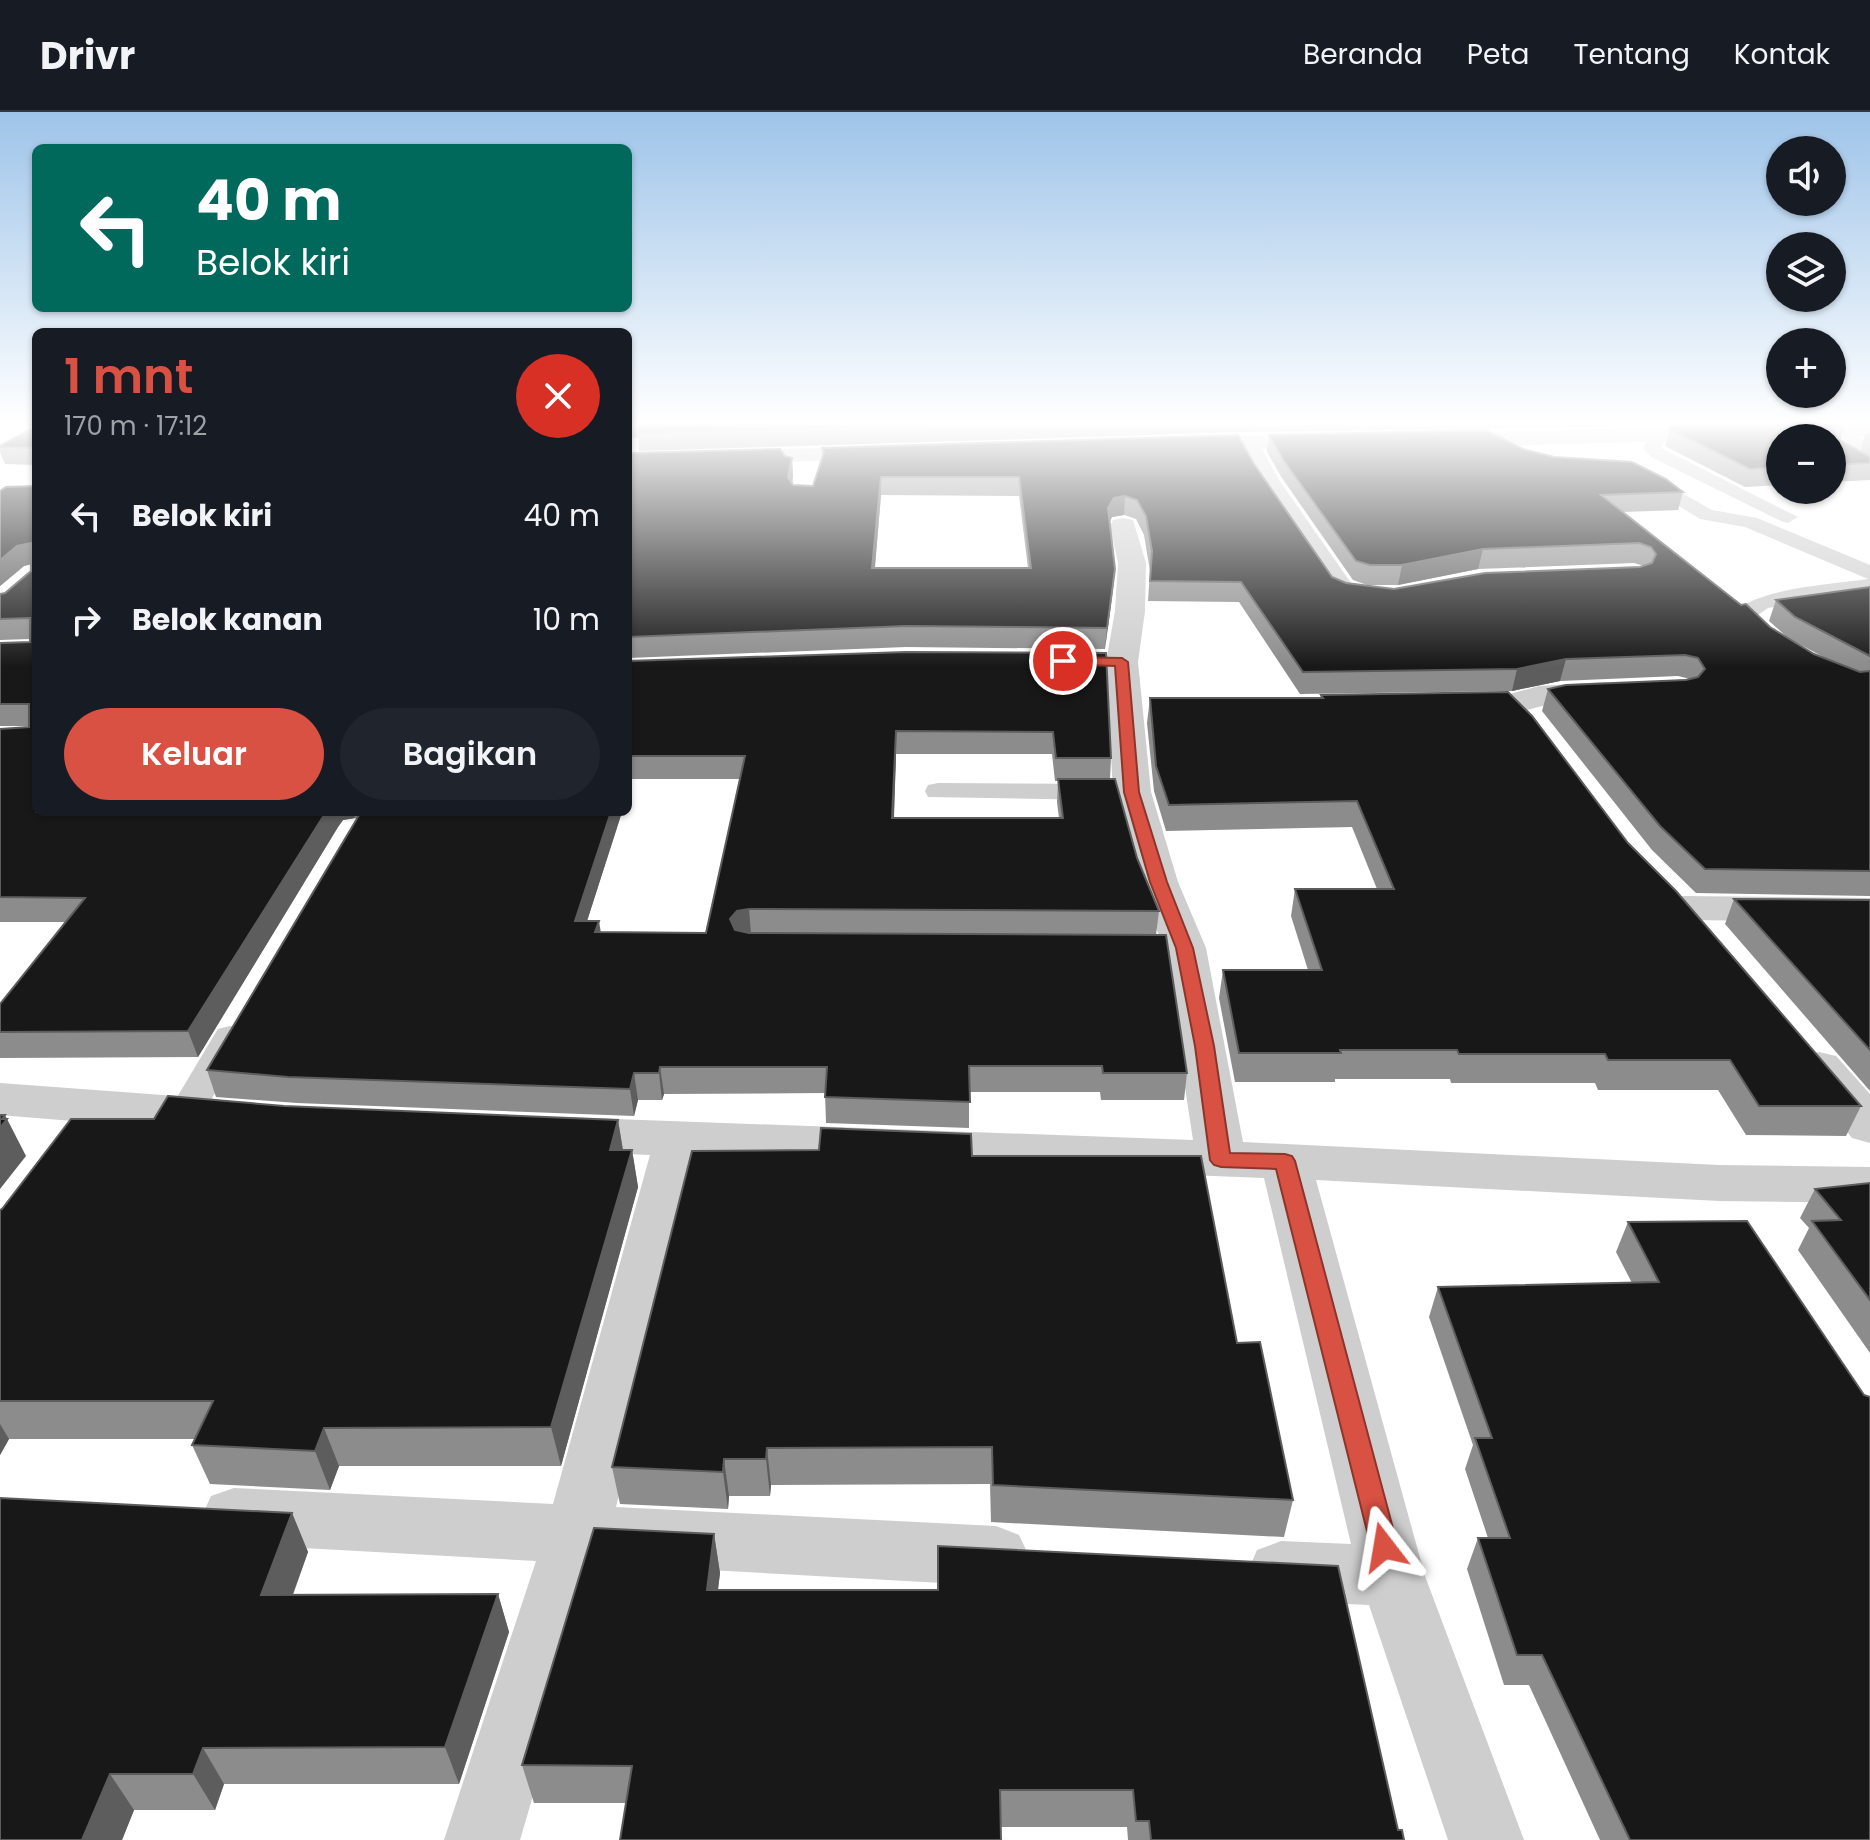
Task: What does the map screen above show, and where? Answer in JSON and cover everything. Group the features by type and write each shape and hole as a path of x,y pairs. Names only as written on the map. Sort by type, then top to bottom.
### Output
{"street":[{"path":"1284,506 1341,589 1356,595 1412,593"},
{"path":"1123,526 1132,563 1130,611 1107,662 1141,709 1132,792 1158,882 1169,948 1204,1046 1221,1160"},
{"path":"1435,705 1526,718 1560,694 1634,691"},
{"path":"1655,879 1712,941"},
{"path":"1684,908 1870,910"},
{"path":"1790,1033 1870,1126"},
{"path":"0,1099 82,1125 185,1114 255,1119"},
{"path":"514,1132 1285,1161 1719,1183 1870,1185"},
{"path":"482,1840 577,1534 680,1138"},
{"path":"1285,1161 1392,1576 1486,1840"},
{"path":"1719,1183 1752,1231"},
{"path":"172,1513 1056,1559"},
{"path":"1232,1568 1392,1576"}],"lane":[{"path":"1692,506 1707,515 1750,522 1870,573"},
{"path":"1766,506 1846,544"},
{"path":"1786,647 1751,624 1746,613 1762,603 1870,585"},
{"path":"938,791 1132,792"},
{"path":"185,1114 249,1005"}],"building":[{"path":"0,506 32,506 32,816 323,816 188,1031 0,1032 0,1004 85,898 0,897 0,729 29,727 29,704 0,704 0,643 30,642 30,618 0,619 0,594 31,571 31,543 17,546 0,560"},
{"path":"632,506 878,506 872,568 1031,568 1023,506 1109,506 1115,569 1107,628 906,626 632,637"},
{"path":"1140,506 1283,506 1332,577 1346,583 1394,589 1485,573 1640,567 1652,563 1656,554 1651,547 1639,543 1483,549 1402,565 1370,565 1356,561 1316,506 1615,506 1741,605 1746,604 1770,627 1814,654 1860,672 1870,671 1870,871 1705,869 1660,826 1548,689 1566,685 1686,680 1698,677 1705,669 1698,658 1685,655 1566,659 1517,669 1303,672 1241,582 1150,581 1152,551 1146,516"},
{"path":"1870,587 1870,656 1795,617 1776,600"},
{"path":"906,652 1106,653 1111,758 1056,758 1053,732 896,731 892,818 1063,818 1058,779 1115,779 1137,858 1159,911 749,909 737,911 730,919 735,930 749,933 1166,935 1187,1073 1103,1073 1102,1066 969,1066 970,1102 825,1097 827,1067 660,1067 659,1073 634,1073 630,1089 288,1077 207,1070 359,816 610,816 575,921 599,921 595,932 706,933 745,756 632,756 632,661"},
{"path":"1508,692 1532,716 1628,843 1676,891 1861,1106 1759,1106 1730,1060 1608,1060 1605,1054 1459,1054 1457,1050 1239,1053 1223,970 1322,970 1295,889 1394,889 1357,801 1169,805 1156,766 1150,698 1323,698 1321,695"},
{"path":"1734,899 1870,900 1870,1050"},
{"path":"168,1096 284,1106 618,1120 610,1150 632,1150 551,1427 324,1428 315,1451 192,1445 213,1401 0,1401 0,1210 71,1119 154,1119"},
{"path":"0,1115 5,1115 2,1119 7,1119 0,1128"},
{"path":"821,1128 971,1134 972,1156 1201,1156 1237,1343 1260,1342 1293,1500 993,1485 992,1447 767,1448 766,1459 724,1459 723,1472 612,1467 692,1151 819,1150"},
{"path":"1870,1183 1870,1300 1812,1221 1841,1220 1815,1189"},
{"path":"1747,1221 1864,1395 1870,1397 1870,1840 1630,1840 1542,1655 1517,1655 1478,1538 1510,1538 1475,1438 1492,1438 1438,1287 1659,1282 1628,1222"},
{"path":"0,1498 292,1513 261,1595 498,1594 445,1747 203,1748 193,1774 110,1774 82,1840 0,1840"},
{"path":"594,1528 714,1534 707,1590 938,1590 938,1546 1338,1566 1398,1830 1402,1830 1404,1840 1151,1840 1149,1821 1136,1821 1133,1790 1000,1790 1001,1840 620,1840 632,1766 522,1765"}],"route":[{"path":"1063,661 1122,662 1132,792 1158,882 1185,948 1221,1160 1285,1161 1384,1547"}]}
